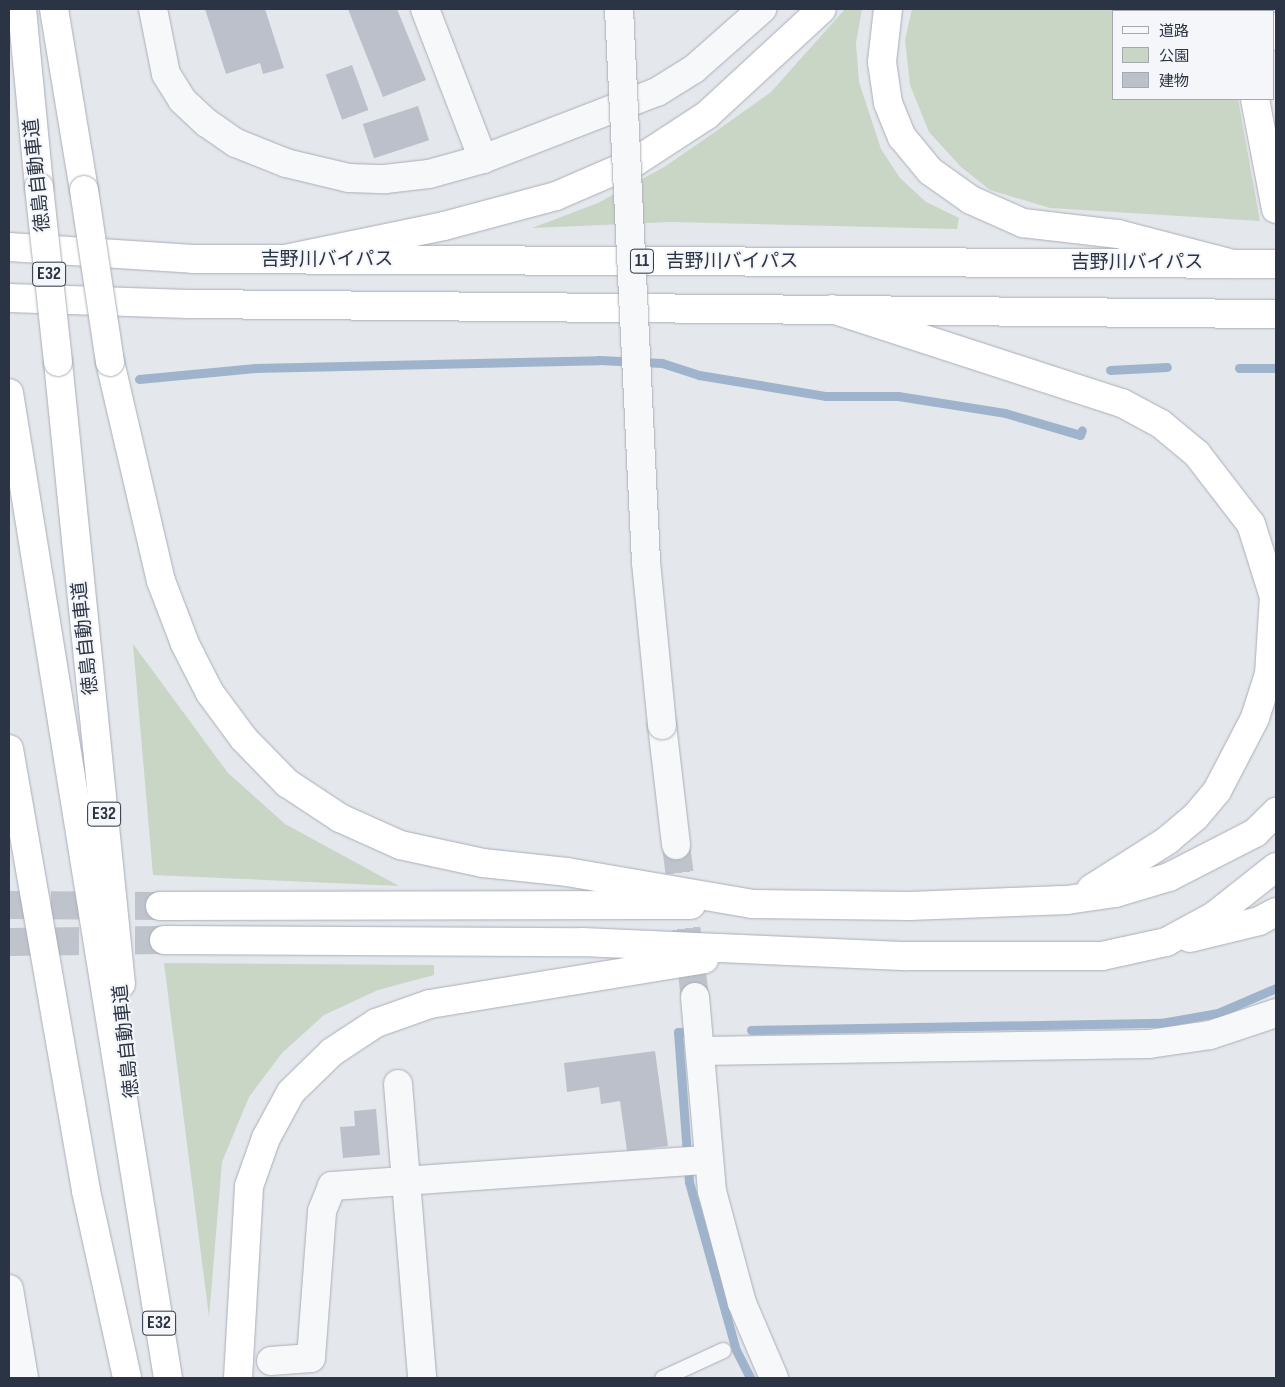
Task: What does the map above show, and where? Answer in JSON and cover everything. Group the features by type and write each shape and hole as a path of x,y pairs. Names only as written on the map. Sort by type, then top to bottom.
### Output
{"highway":[{"name":"徳島自動車道","path":"22,9 150,1267"},
{"path":"54,9 110,362 142,511 185,644 227,716 287,783 340,818 400,845 483,863 567,872 753,904"},
{"path":"285,259 444,226 556,196 635,162 707,115 822,9"},
{"path":"888,9 882,62 888,103 902,137 930,171 971,200 1023,223 1118,234 1233,264"},
{"path":"1255,100 1276,208"},
{"name":"吉野川バイパス","path":"9,247 193,259 1276,264"},
{"path":"9,298 1276,314"},
{"path":"832,309 1069,382 1122,402 1161,424 1228,490 1252,524 1265,556 1274,597 1269,674 1255,718 1217,791 1168,840 1112,878 1067,900"},
{"name":"徳島自動車道","path":"9,393 168,1378"},
{"path":"9,749 86,1191 127,1378"},
{"path":"160,906 753,904 909,906 1067,900 1115,893 1170,877 1255,833 1276,812"},
{"path":"1166,942 1214,916 1276,867"},
{"path":"164,940 770,948 908,956 1102,956 1220,933 1276,912"},
{"path":"238,1378 249,1186 266,1138 291,1092 332,1052 376,1023 430,1004 770,948"}],"street":[{"path":"153,9 166,74 182,100 236,143 286,163 349,178 429,174 483,159 657,92 694,69 762,9"},
{"path":"426,9 483,159"},
{"path":"619,9 646,562 676,845"},
{"path":"695,997 701,1051 691,1161 742,1303 774,1378"},
{"path":"701,1051 1148,1044 1210,1035 1276,1012"},
{"path":"398,1084 422,1378"},
{"path":"271,1361 311,1358 322,1212 332,1186 405,1184 691,1161"},
{"path":"9,1289 24,1378"}],"lane":[{"path":"662,1378 723,1350"}],"green space":[{"path":"845,9 862,9 856,43 859,82 881,149 900,178 926,202 959,218 957,229 671,222 532,228 598,203 664,167 715,132 771,92"},
{"path":"912,9 1209,9 1112,10 1112,100 1238,100 1260,221 1050,208 990,190 961,167 929,132 910,85 905,40"},
{"path":"133,644 228,773 285,824 399,886 153,875"},
{"path":"164,963 434,965 434,975 378,990 324,1015 282,1053 249,1097 222,1162 209,1317"}],"building":[{"path":"205,9 265,9 284,68 263,74 260,63 226,74"},
{"path":"348,9 397,9 426,80 383,97"},
{"path":"352,65 368,110 342,120 326,75"},
{"path":"418,106 429,140 374,158 363,124"},
{"path":"655,1051 668,1146 627,1151 620,1101 601,1104 599,1087 567,1092 564,1063"},
{"path":"376,1109 380,1155 343,1158 340,1127 355,1126 354,1111"}],"waterway":[{"path":"139,379 255,368 599,360 662,363 699,375 826,396 898,396 1005,413 1080,435 1082,430"},
{"path":"1110,370 1167,367"},
{"path":"1239,368 1276,368"},
{"path":"751,1030 1161,1023 1218,1013 1276,988"},
{"path":"685,1032 678,1032 689,1182 736,1350 750,1378"}],"tunnel":[{"path":"676,845 695,997"},
{"path":"9,905 160,906"},
{"path":"9,942 164,940"}]}
